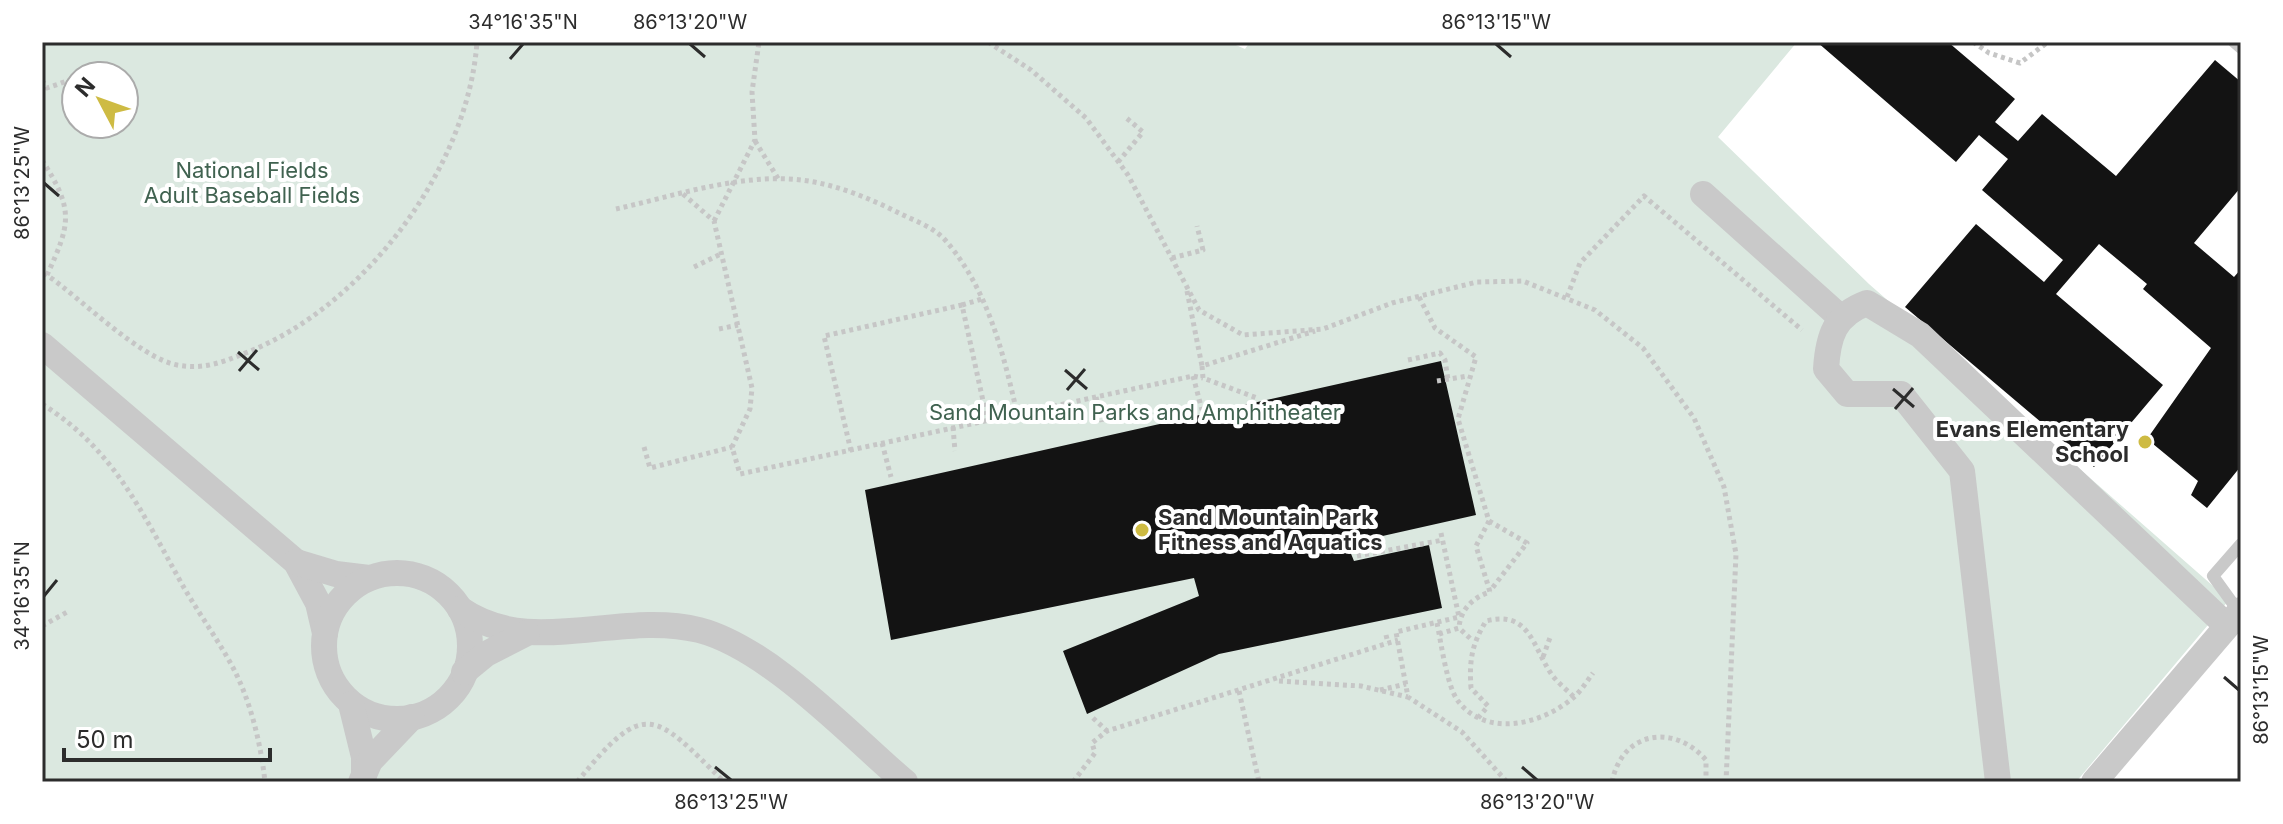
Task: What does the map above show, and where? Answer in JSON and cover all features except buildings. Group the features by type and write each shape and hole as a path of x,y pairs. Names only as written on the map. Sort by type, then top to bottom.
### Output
{"street":[{"path":"1703,194 1840,317"},
{"path":"1998,782 1962,471 1901,394 1847,394 1826,369 1828,340 1840,317 1867,303 1920,335 2236,616 2094,782"},
{"path":"42,345 296,562 318,603 325,633 326,665 335,686 351,704 372,715 395,719 412,717 439,706 457,688 464,672 470,640 460,609 450,595 431,580 407,572 369,578 336,574 296,562"},
{"path":"325,633 341,598 369,578"},
{"path":"460,609 478,622 500,630 527,633 675,626 724,639 767,664 905,782"},
{"path":"464,672 486,654 527,633"},
{"path":"351,704 364,757 362,779"},
{"path":"362,779 370,761 412,717"}],"lane":[{"path":"2234,42 2241,48"},
{"path":"2236,616 2213,576 2241,544"}],"path":[{"path":"42,160 61,189 67,232 45,277 128,339 174,365 208,367 277,340 335,298 393,242 455,134 476,59 477,42"},
{"path":"759,42 752,92 755,140 780,181"},
{"path":"988,42 1031,70 1086,118 1118,162 1199,310 1243,335 1323,329"},
{"path":"1973,42 1989,53 2020,63 2048,42"},
{"path":"42,80 47,88 60,83"},
{"path":"1118,162 1143,132 1124,116"},
{"path":"714,221 755,140"},
{"path":"616,209 734,184 800,180 869,198 936,232 947,243 982,299 1002,343 1017,413"},
{"path":"683,194 714,221 752,388 750,409 732,447 740,474 1193,376 1257,398"},
{"path":"1567,297 1580,263 1644,196 1802,330"},
{"path":"1172,258 1203,250 1197,226"},
{"path":"694,267 721,254"},
{"path":"1202,366 1419,297 1477,282 1523,281 1567,297 1595,310 1643,348 1694,418 1724,487 1736,554 1726,782"},
{"path":"1185,283 1203,378"},
{"path":"1408,697 1396,632 1459,617 1479,596 1490,592 1527,543 1489,521 1458,419 1476,357 1435,328 1419,297"},
{"path":"851,451 824,336 982,299"},
{"path":"962,305 987,419"},
{"path":"719,329 738,325"},
{"path":"1408,360 1440,353 1445,360 1448,380"},
{"path":"1193,376 1202,410"},
{"path":"1437,381 1468,376"},
{"path":"1096,397 1102,422"},
{"path":"42,404 75,425 109,461 142,508 183,586 233,667 257,735 265,782"},
{"path":"953,427 955,451"},
{"path":"882,443 891,477"},
{"path":"644,447 650,468 732,447"},
{"path":"1489,521 1476,546 1490,592"},
{"path":"1441,533 1459,628 1473,641"},
{"path":"1357,556 1443,540"},
{"path":"42,626 69,611"},
{"path":"1478,718 1488,706 1471,688 1469,660 1473,641 1486,621 1505,616 1515,620 1534,641 1552,675 1574,697"},
{"path":"1437,623 1455,698 1478,718 1507,725 1540,719 1574,697 1593,673"},
{"path":"1439,634 1459,628"},
{"path":"1386,635 1388,643"},
{"path":"1543,658 1551,635"},
{"path":"1073,782 1095,753 1092,743 1107,731 1398,640"},
{"path":"1266,683 1317,682 1408,697 1462,732 1508,782 1533,782"},
{"path":"1379,690 1406,684"},
{"path":"1239,691 1259,782"},
{"path":"1093,718 1107,731"},
{"path":"577,782 627,727 648,722 675,734 724,782"},
{"path":"1612,782 1625,750 1649,737 1673,737 1692,744 1706,760 1706,782"}],"green space":[{"name":"Sand Mountain Parks and Amphitheater","path":"42,42 1229,42 1245,49 1250,42 1797,42 1718,137 1869,284 2229,600 2076,782 42,782"}],"place":[{"name":"Evans Elementary School","path":"2145,442"},
{"name":"Sand Mountain Park Fitness and Aquatics","path":"1142,530"}],"park label":[{"name":"National Fields Adult Baseball Fields","path":"252,182"}]}
